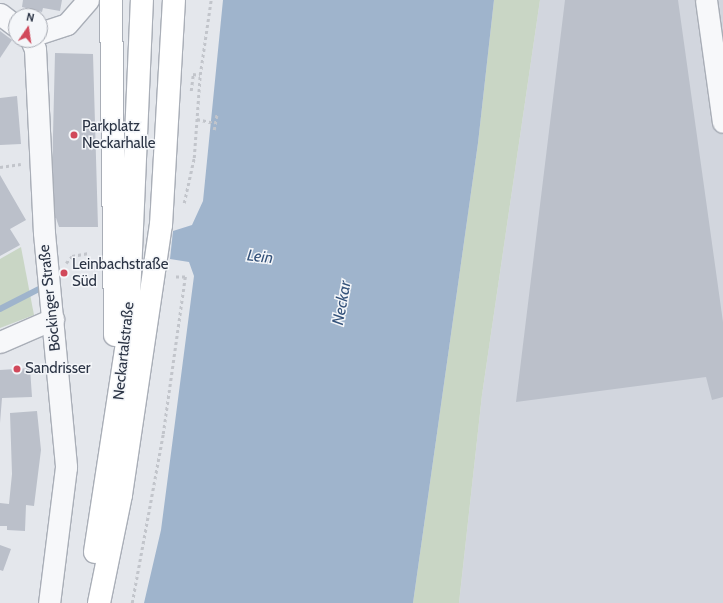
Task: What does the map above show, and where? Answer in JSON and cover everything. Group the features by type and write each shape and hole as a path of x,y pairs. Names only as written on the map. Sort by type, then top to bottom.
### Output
{"main road":[{"path":"111,0 117,415"},
{"name":"Neckartalstraße","path":"86,603 117,415 131,282 142,0"},
{"path":"99,603 122,487 161,225 174,0"}],"street":[{"path":"48,30 67,24 88,0"},
{"path":"706,0 723,122"},
{"name":"Böckinger Straße","path":"35,48 55,267 52,312 66,466 49,603"},
{"path":"0,342 52,312"}],"path":[{"path":"184,205 197,119 211,0"},
{"path":"214,130 217,113"},
{"path":"197,119 215,123"},
{"path":"55,267 72,256 89,253"},
{"path":"132,603 163,434 185,277"}],"shaded area":[{"path":"540,0 723,0 723,603 459,603 482,395"}],"green space":[{"path":"494,0 540,0 482,395 459,603 413,603 478,143"},
{"path":"21,247 34,315 0,328 0,259"}],"water":[{"path":"223,0 494,0 478,143 413,603 144,603 161,530 194,276 189,262 170,259 173,231 192,225 203,201"}],"building":[{"path":"23,0 62,0 60,11 48,8 22,7"},
{"path":"565,0 678,0 723,322 723,397 712,400 706,377 516,402"},
{"path":"0,31 8,37 8,46 0,58"},
{"name":"Parkplatz Neckarhalle","path":"55,53 93,54 98,227 59,227 56,218 51,217"},
{"path":"17,96 21,144 0,145 0,98"},
{"path":"0,175 26,220 10,229 20,245 0,256"},
{"path":"30,368 32,397 2,398 0,423 0,370"},
{"path":"37,411 41,450 34,506 26,505 25,531 7,530 7,526 0,526 0,503 9,504 12,474 10,413"},
{"path":"0,545 11,549 3,571 0,570"}],"waterway":[{"path":"0,309 43,287"}],"place":[{"name":"Parkplatz Neckarhalle","path":"74,135"},
{"name":"Leinbachstraße Süd","path":"64,273"},
{"name":"Sandrisser","path":"17,369"}],"water label":[{"name":"Lein","path":"260,257"},
{"name":"Neckar","path":"342,303"}]}
